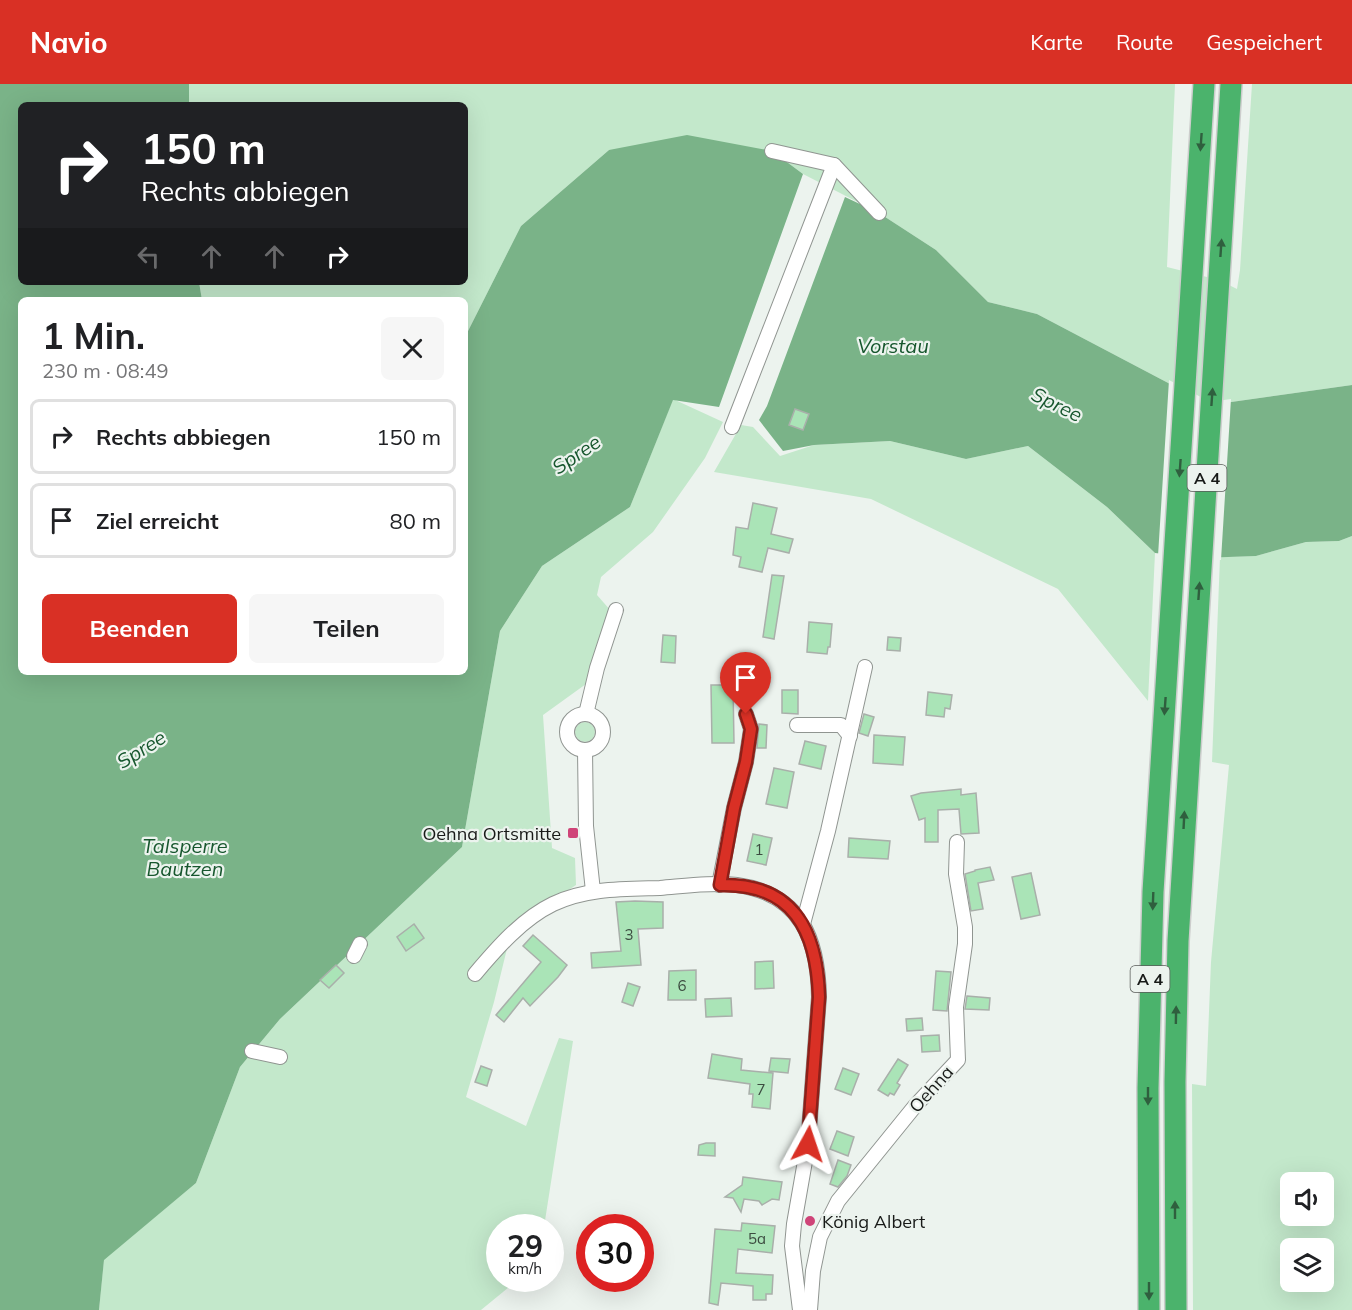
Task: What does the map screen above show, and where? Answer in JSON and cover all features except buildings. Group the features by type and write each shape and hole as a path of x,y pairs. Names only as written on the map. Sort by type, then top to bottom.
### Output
{"highway":[{"name":"A 4","path":"1149,1310 1149,993 1154,869 1204,84"},
{"name":"A 4","path":"1176,1310 1175,1082 1178,941 1231,84"}],"street":[{"path":"772,151 834,165 879,213"},
{"path":"732,427 834,165"},
{"path":"586,714 597,668 616,610"},
{"path":"803,924 828,831 865,667"},
{"path":"586,714 592,715 601,723 603,735 597,746 585,750 574,746 567,731 575,717 586,714"},
{"path":"720,885 750,740 751,729 746,714"},
{"path":"797,725 841,725 850,736"},
{"path":"585,750 586,826 593,891"},
{"name":"Oehna","path":"810,1310 813,1271 820,1236 838,1201 915,1106 958,1060 956,1007 965,944 965,927 956,874 957,842"},
{"path":"476,974 506,940 532,916 552,905 593,891 735,885 769,892 782,901 803,924 816,960 819,997 808,1144 792,1246 800,1310"},
{"path":"252,1051 280,1057"}],"shaded area":[{"path":"189,84 1175,84 1167,267 1219,280 1237,289 1252,84 1352,84 1352,385 1210,405 1037,314 988,302 936,250 879,213 803,174 772,151 609,150 521,226 468,331 468,297 202,297 200,285 468,285 468,102 189,102"},
{"path":"673,399 723,422 705,458 653,532 601,577 597,595 611,611 586,684 543,715 552,848 575,858 576,885 512,928 494,1002 466,1097 526,1126 559,1038 573,1041 546,1214 486,1214 486,1292 503,1292 481,1310 99,1310 104,1259 196,1183 240,1067 280,1019 462,847 500,631 542,566 630,507"},
{"path":"741,425 753,427 780,456 814,445 890,441 966,459 1028,446 1107,507 1155,553 1148,701 1058,589 871,499 714,472"},
{"path":"1352,536 1352,1310 1193,1310 1192,1084 1206,1086 1211,962 1229,765 1212,762 1220,557 1256,556 1306,542 1339,541"},
{"path":"581,722 589,722 595,728 595,736 589,742 581,742 575,736 575,728"}],"water":[{"name":"Talsperre Bautzen","path":"0,84 189,84 189,102 18,102 18,285 200,285 202,297 18,297 18,675 468,675 468,331 521,226 609,150 687,135 772,151 803,174 719,407 673,400 630,507 542,566 500,631 462,847 280,1019 240,1067 196,1183 104,1260 99,1310 0,1310"},
{"name":"Vorstau","path":"845,197 879,213 936,250 988,302 1037,314 1210,405 1352,385 1352,536 1339,541 1306,542 1256,556 1200,558 1155,553 1107,507 1028,446 966,459 890,441 814,445 783,451 759,420 767,406"}],"pier":[{"path":"1169,380 1210,402 1231,399 1221,560 1199,561 1158,556"}],"place":[{"name":"Oehna Ortsmitte","path":"573,833"},
{"name":"König Albert","path":"810,1221"}],"route":[{"path":"746,714 751,729 746,762 734,808 720,885 735,885 769,892 782,901 803,924 813,949 819,976 819,997 808,1144"}],"water label":[{"name":"Spree","path":"1057,404"},
{"name":"Spree","path":"576,454"},
{"name":"Spree","path":"141,749"}]}
